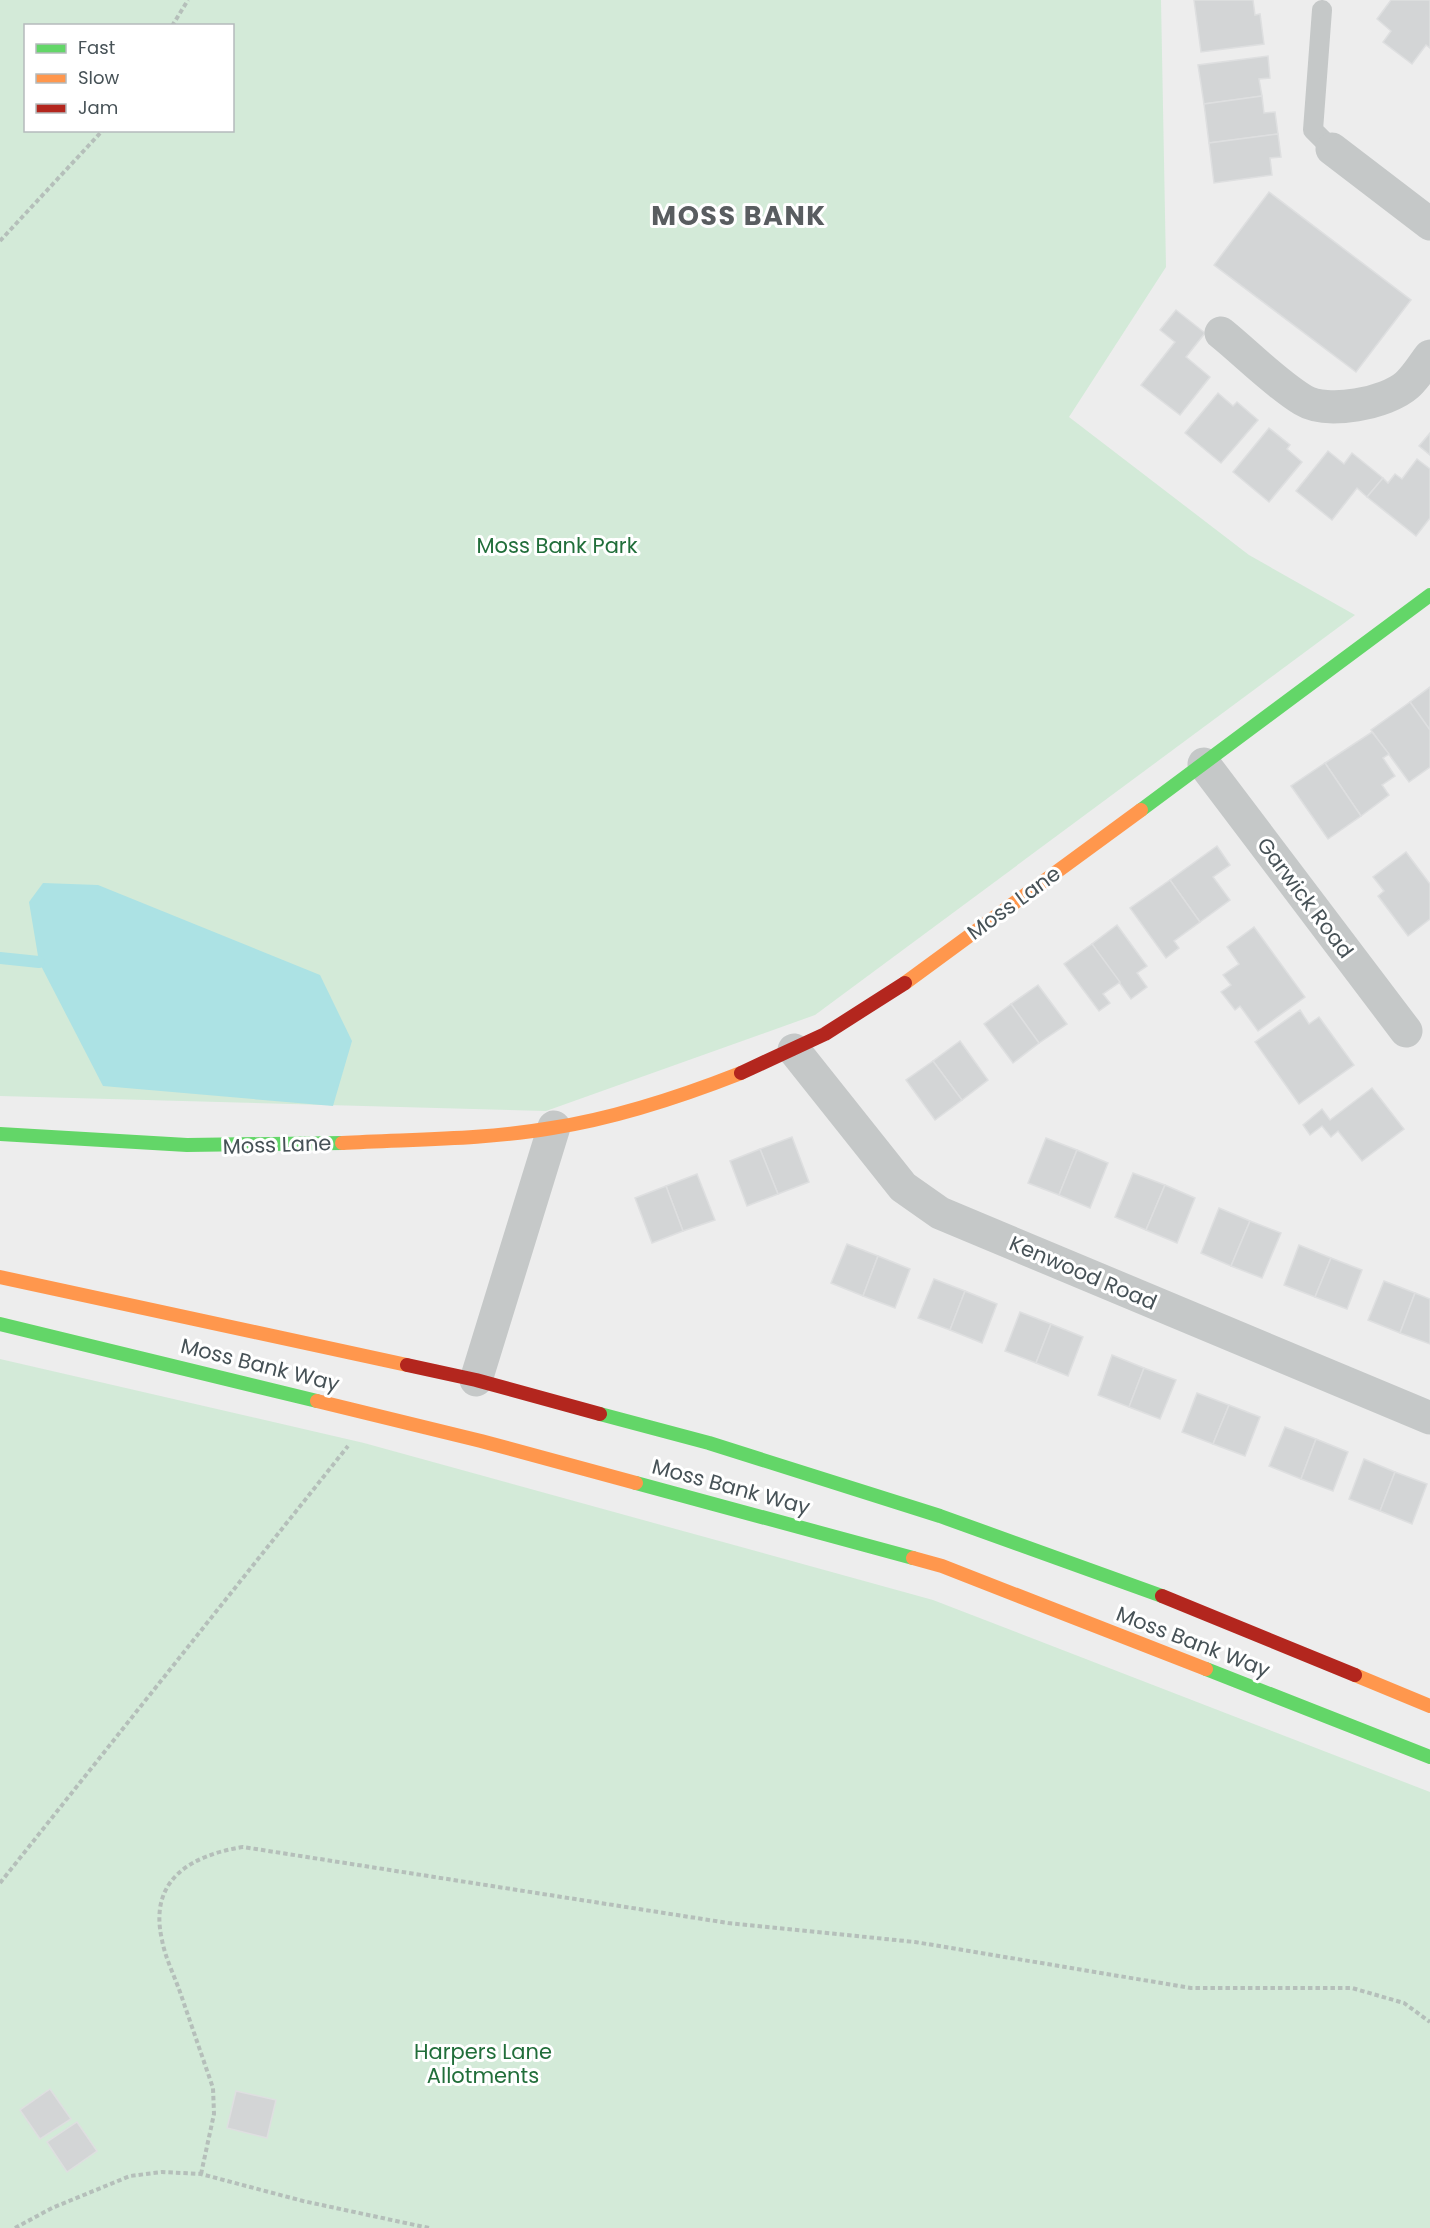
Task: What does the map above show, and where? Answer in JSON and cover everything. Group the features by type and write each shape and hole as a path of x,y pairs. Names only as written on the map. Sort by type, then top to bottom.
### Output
{"main road":[{"name":"Moss Lane","path":"0,1134 98,1143 223,1147 520,1133 624,1111 711,1083 794,1050 849,1020 902,984 1204,764 1430,595"},
{"name":"Moss Bank Way","path":"0,1277 476,1380 709,1443 940,1516 1142,1588 1430,1706"},
{"name":"Moss Bank Way","path":"0,1324 481,1440 942,1566 1430,1757"}],"street":[{"path":"1332,148 1430,224"},
{"path":"1221,333 1304,401 1321,406 1383,399 1408,384 1430,356"},
{"name":"Garwick Road","path":"1204,764 1406,1031"},
{"name":"Kenwood Road","path":"794,1050 903,1186 940,1213 1430,1418"},
{"path":"476,1380 554,1127"}],"lane":[{"path":"1322,10 1313,130 1332,148"}],"path":[{"path":"173,24 188,0"},
{"path":"0,241 101,132"},
{"path":"0,1883 373,1414"},
{"path":"201,2174 214,2114 213,2088 161,1939 160,1911 168,1884 189,1864 213,1852 243,1847 728,1923 915,1942 1191,1988 1352,1988 1404,2003 1430,2022"},
{"path":"15,2228 52,2208 130,2176 162,2172 201,2174 303,2201 429,2228"}],"green space":[{"name":"Moss Bank Park","path":"0,0 1161,0 1166,267 1069,417 1249,555 1355,615 815,1015 546,1111 0,1096"},
{"name":"Harpers Lane Allotments","path":"0,1359 364,1443 933,1600 1430,1792 1430,2228 0,2228"}],"water":[{"path":"43,883 98,885 320,975 352,1041 333,1106 103,1086 39,962 29,902"}],"building":[{"path":"1194,0 1253,0 1255,15 1260,14 1264,44 1201,52"},
{"path":"1391,0 1430,0 1430,48 1426,45 1412,64 1383,42 1391,31 1377,19"},
{"path":"1268,56 1270,78 1259,79 1262,96 1204,104 1198,65"},
{"path":"1262,96 1264,113 1275,112 1278,134 1209,143 1204,104"},
{"path":"1278,134 1281,157 1270,158 1272,175 1214,183 1209,143"},
{"path":"1269,192 1411,300 1356,372 1214,265"},
{"path":"1176,310 1205,333 1186,357 1210,377 1180,415 1141,385 1175,342 1160,330"},
{"path":"1218,393 1233,406 1237,402 1258,420 1221,463 1185,433"},
{"path":"1269,428 1290,445 1287,449 1302,462 1269,502 1233,472"},
{"path":"1430,433 1430,455 1419,446"},
{"path":"1328,451 1344,464 1352,453 1383,478 1367,497 1357,488 1332,520 1296,491"},
{"path":"1417,459 1430,469 1430,518 1416,536 1367,497 1383,478 1388,483 1395,474 1402,479"},
{"path":"1430,687 1430,730 1410,702"},
{"path":"1410,702 1430,730 1430,767 1409,782 1371,730"},
{"path":"1372,732 1389,754 1383,758 1395,776 1382,785 1389,795 1361,816 1325,763"},
{"path":"1325,763 1361,816 1328,839 1291,786"},
{"path":"1217,846 1230,865 1213,877 1230,900 1200,922 1170,880"},
{"path":"1406,852 1430,884 1430,919 1408,936 1378,896 1384,891 1373,877"},
{"path":"1170,880 1200,922 1174,941 1179,948 1166,958 1130,908"},
{"path":"1117,925 1147,966 1137,973 1147,987 1131,999 1092,944"},
{"path":"1254,927 1305,997 1258,1031 1240,1006 1235,1010 1221,992 1231,985 1223,975 1239,964 1227,947"},
{"path":"1092,944 1120,982 1103,994 1110,1003 1099,1011 1064,964"},
{"path":"1038,985 1067,1024 1039,1043 1011,1004"},
{"path":"1011,1004 1039,1043 1013,1063 984,1024"},
{"path":"1300,1010 1309,1024 1319,1017 1354,1065 1299,1104 1255,1042"},
{"path":"960,1041 988,1080 962,1100 933,1061"},
{"path":"933,1061 962,1100 935,1120 906,1080"},
{"path":"1372,1088 1404,1129 1362,1161 1338,1131 1331,1137 1322,1126 1310,1135 1303,1125 1322,1109 1330,1120"},
{"path":"792,1137 809,1182 778,1194 760,1149"},
{"path":"1046,1138 1077,1150 1059,1195 1028,1183"},
{"path":"760,1149 778,1194 747,1206 730,1161"},
{"path":"1077,1150 1108,1163 1090,1208 1059,1195"},
{"path":"1133,1173 1165,1185 1146,1230 1115,1217"},
{"path":"697,1174 715,1220 683,1231 666,1186"},
{"path":"1165,1185 1195,1198 1177,1243 1146,1230"},
{"path":"666,1186 683,1231 652,1243 635,1198"},
{"path":"1219,1208 1250,1221 1231,1266 1201,1253"},
{"path":"1250,1221 1281,1233 1262,1278 1231,1266"},
{"path":"847,1244 878,1256 863,1296 831,1283"},
{"path":"1299,1245 1331,1258 1315,1297 1284,1285"},
{"path":"878,1256 910,1269 895,1308 863,1296"},
{"path":"1331,1258 1362,1270 1347,1309 1315,1297"},
{"path":"934,1279 965,1291 950,1330 918,1318"},
{"path":"1384,1281 1415,1293 1400,1333 1368,1320"},
{"path":"965,1291 997,1304 982,1343 950,1330"},
{"path":"1415,1293 1430,1299 1430,1344 1400,1333"},
{"path":"1020,1312 1051,1324 1036,1363 1005,1351"},
{"path":"1051,1324 1083,1337 1068,1376 1036,1363"},
{"path":"1112,1355 1144,1368 1129,1407 1098,1395"},
{"path":"1144,1368 1176,1380 1160,1419 1129,1407"},
{"path":"1197,1393 1229,1405 1213,1444 1182,1432"},
{"path":"1229,1405 1260,1417 1245,1456 1213,1444"},
{"path":"1285,1427 1316,1439 1301,1479 1269,1466"},
{"path":"1316,1439 1348,1452 1333,1491 1301,1479"},
{"path":"1364,1459 1395,1472 1380,1511 1349,1499"},
{"path":"1395,1472 1427,1484 1412,1524 1380,1511"},
{"path":"50,2089 71,2119 40,2139 20,2110"},
{"path":"236,2091 276,2100 267,2138 227,2128"},
{"path":"77,2122 97,2151 67,2172 47,2142"}],"waterway":[{"path":"0,958 39,962"}],"traffic: fast":[{"path":"1141,810 1430,595"},
{"path":"0,1134 187,1145 342,1143"},
{"path":"0,1324 317,1401"},
{"path":"600,1414 709,1443 940,1516 1162,1596"},
{"path":"636,1483 913,1558"},
{"path":"1206,1669 1430,1757"}],"traffic: slow":[{"path":"905,983 1141,810"},
{"path":"342,1143 500,1135 576,1124 648,1106 741,1073"},
{"path":"0,1277 407,1365"},
{"path":"317,1401 481,1441 636,1483"},
{"path":"913,1558 942,1566 1206,1669"},
{"path":"1355,1675 1430,1706"}],"traffic: jam":[{"path":"741,1073 825,1034 905,983"},
{"path":"407,1365 476,1380 600,1414"},
{"path":"1162,1596 1355,1675"}],"district":[{"name":"MOSS BANK","path":"739,216"}]}
